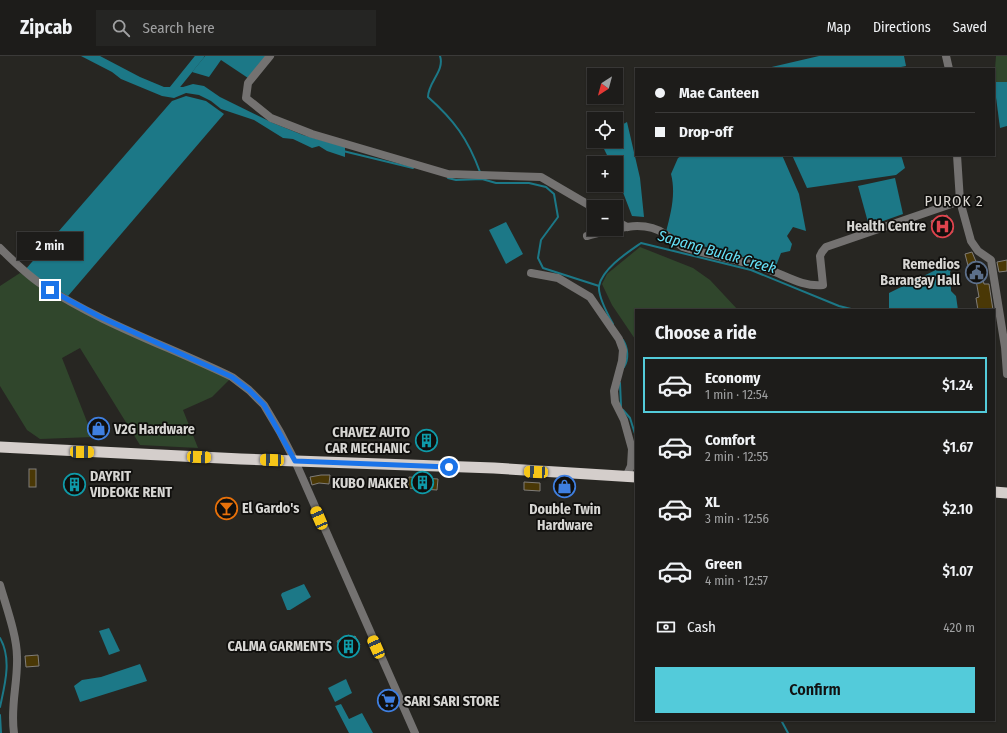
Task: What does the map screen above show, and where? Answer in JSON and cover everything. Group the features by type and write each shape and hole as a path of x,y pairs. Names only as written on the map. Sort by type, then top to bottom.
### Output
{"highway":[{"path":"0,447 295,461 494,468 631,477"},
{"path":"995,492 1007,493"}],"street":[{"path":"270,56 248,83 246,98 271,118 312,134 448,174 541,177 587,204"},
{"path":"946,56 949,68"},
{"path":"957,156 960,201 973,245 991,260 1006,348 1007,374"},
{"path":"623,228 644,226 665,234 672,241 683,247 770,270 787,278 813,286 823,285 820,256 826,248 960,201"},
{"path":"623,225 627,227"},
{"path":"0,248 40,284 68,301 232,377 249,390 264,405 295,461 415,733"},
{"path":"531,272 558,278 590,297 618,339 623,350 622,361 614,391 615,402 624,420 632,449 631,477"},
{"path":"0,585 17,656 12,716 14,733"}],"green space":[{"path":"996,56 1007,56 1007,82 995,82"},
{"path":"640,247 693,268 710,280 737,309 635,309 635,339 612,305 602,284 607,274"},
{"path":"20,273 66,304 230,379 212,397 183,410 198,448 140,445 80,348 62,358 93,437 40,439 27,430 0,386 0,286"}],"water":[{"path":"81,56 100,56 140,77 164,87 183,87 193,84 204,86 220,97 273,123 303,135 345,147 345,157 327,151 319,146 312,148 293,139 283,138 254,120 221,109 211,101 199,95 186,93 174,98 162,96 121,79 112,72"},
{"path":"205,56 266,56 248,78 221,60 209,77 192,72"},
{"path":"819,56 904,56 906,66 896,68 767,68"},
{"path":"995,82 1007,82 1007,126 1000,128"},
{"path":"186,96 206,101 224,114 68,296 25,270 172,101"},
{"path":"627,122 640,178 644,217 632,216 623,192 623,156 608,156 604,148 623,148 623,124"},
{"path":"681,156 782,156 799,194 806,231 793,227 787,236 792,244 790,251 781,253 776,266 677,239 666,232 673,196 671,174 678,158"},
{"path":"792,156 901,156 905,168 896,175 807,188"},
{"path":"895,178 903,214 869,226 858,186"},
{"path":"506,222 523,254 506,264 489,230"},
{"path":"954,261 955,264 950,272 951,291 956,296 958,309 889,309 889,293"},
{"path":"304,584 311,597 290,610 287,610 281,595 282,593"},
{"path":"109,628 120,651 109,655 99,631"},
{"path":"140,664 147,681 80,702 74,686 82,680 101,677"},
{"path":"346,679 352,693 335,702 328,688"},
{"path":"341,704 349,719 362,713 373,733 349,733 335,706"}],"building":[{"name":"Health Centre","path":"947,215 953,232 937,237 931,221"},
{"path":"972,252 977,264 979,263 984,284 989,284 993,309 978,309 976,298 979,297 976,280 972,281 965,254"},
{"path":"1007,260 1007,271 999,272 997,262"},
{"name":"CHAVEZ AUTO CAR MECHANIC","path":"420,434 431,434 431,446 420,446"},
{"path":"29,469 36,469 36,487 29,487"},
{"name":"DAYRIT VIDEOKE RENT","path":"78,475 81,490 70,492 67,477"},
{"path":"330,475 329,484 319,483 312,485 310,477"},
{"name":"KUBO MAKER","path":"409,477 438,479 437,490 408,488"},
{"path":"524,482 540,483 540,491 524,490"},
{"name":"CALMA GARMENTS","path":"349,635 351,638 355,636 360,645 355,647 357,651 345,657 337,641"},
{"path":"38,655 39,666 26,667 25,656"},
{"name":"SARI SARI STORE","path":"391,693 397,706 393,708 390,703 385,706 381,699"}],"waterway":[{"path":"171,92 200,56"},
{"path":"440,56 440,67 431,86 428,97 453,122 465,140 480,172"},
{"path":"343,151 413,168"},
{"path":"448,178 456,180 482,179 496,183 529,183 546,187 554,194 558,217 541,240 538,258 543,268 599,286"},
{"name":"Sapang Bulak Creek","path":"613,324 600,294 599,286 601,280 610,267 641,243 751,270 839,306 851,309"},
{"path":"623,340 626,346 627,354 627,361 624,367"},
{"path":"620,383 621,406"},
{"path":"623,410 630,418 635,434"},
{"path":"0,638 4,646 7,663 0,707"},
{"path":"0,715 1,733"},
{"path":"782,721 788,733"}],"place":[{"name":"Health Centre","path":"942,226"},
{"name":"Remedios Barangay Hall","path":"976,272"},
{"name":"V2G Hardware","path":"98,429"},
{"name":"CHAVEZ AUTO CAR MECHANIC","path":"426,440"},
{"name":"KUBO MAKER","path":"423,483"},
{"name":"DAYRIT VIDEOKE RENT","path":"74,484"},
{"name":"Double Twin Hardware","path":"565,487"},
{"name":"El Gardo's","path":"227,508"},
{"name":"CALMA GARMENTS","path":"348,646"},
{"name":"SARI SARI STORE","path":"389,701"}],"district":[{"name":"PUROK 2","path":"954,201"}],"route":[{"path":"50,290 100,317 232,377 249,390 264,405 295,461 449,467"}]}
